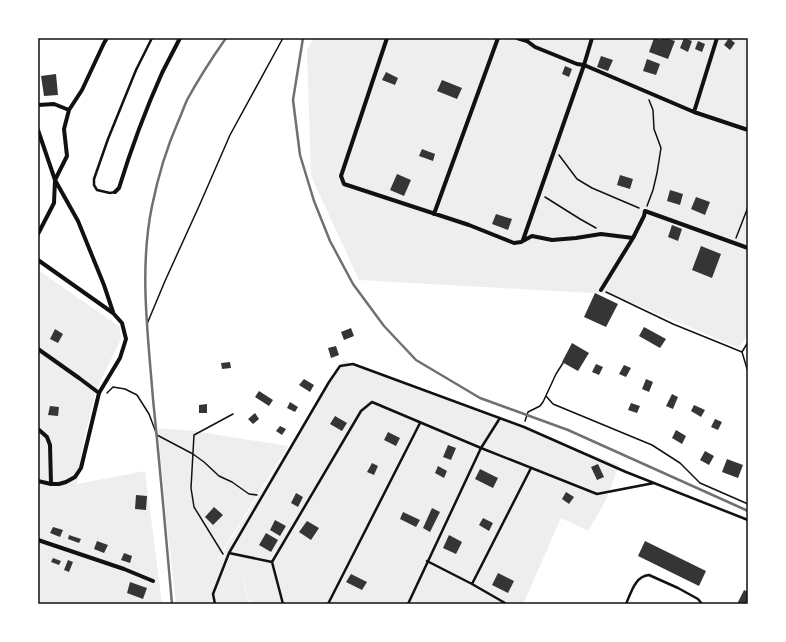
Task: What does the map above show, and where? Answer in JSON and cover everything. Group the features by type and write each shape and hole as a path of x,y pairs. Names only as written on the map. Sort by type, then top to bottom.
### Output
{"street":[{"path":"38,234 54,202 55,180 67,156 64,129 69,110 82,90 107,38"},
{"path":"115,192 119,188 129,155 148,107 180,38"},
{"path":"387,38 341,176 344,184 469,225 514,243 532,236 552,240 601,234 633,238"},
{"path":"434,214 498,38"},
{"path":"517,38 527,40 539,49 577,64 584,65 694,112 748,130"},
{"path":"523,240 592,38"},
{"path":"694,112 717,38"},
{"path":"38,105 54,104 69,110"},
{"path":"38,130 55,180 78,221 104,285 113,313"},
{"path":"601,290 633,238 645,211 748,248"},
{"path":"38,260 113,313 122,323 126,339 120,358 99,393 81,468 75,477 66,482 51,484 38,481"},
{"path":"38,350 99,393"},
{"path":"38,429 46,437 50,445 51,484"},
{"path":"38,540 154,580"}],"lane":[{"path":"115,192 110,193 97,190 94,185 94,179 108,139 136,70 152,38"},
{"path":"215,604 213,594 229,552 329,382 340,366 353,364 524,427 626,472 748,520"},
{"path":"282,604 272,562 361,411 372,402 481,448 597,494 654,483"},
{"path":"408,604 481,448 500,418"},
{"path":"328,604 420,422"},
{"path":"472,584 531,468"},
{"path":"229,552 272,562"},
{"path":"427,561 505,603"},
{"path":"626,604 637,580 645,575 649,575 684,591 698,599 702,604"}],"path":[{"path":"147,324 230,135 283,38"},
{"path":"555,148 577,179 592,188 645,211 658,173 661,148 654,129 653,110 645,91"},
{"path":"540,190 546,198 601,231"},
{"path":"733,243 748,207"},
{"path":"601,290 673,324 742,352"},
{"path":"748,342 742,352 748,372"},
{"path":"524,427 525,418 528,412 540,406 543,402 556,374 563,363"},
{"path":"99,393 103,396 113,387 125,389 137,395 149,414 157,435 193,454 219,476 232,482 249,494 262,496"},
{"path":"546,396 553,404 652,445 680,463 700,483 748,504"},
{"path":"226,558 194,507 191,488 194,436 233,414"}],"shaded area":[{"path":"313,38 748,38 748,334 739,348 611,294 359,280 311,176 307,51"},
{"path":"38,270 120,327 121,339 97,388 84,440 77,484 145,471 162,604 38,604"},
{"path":"344,360 619,465 606,500 588,531 561,518 523,604 250,604 240,568 219,558"},
{"path":"158,428 194,431 288,446 218,558 240,568 249,604 176,604"}],"building":[{"path":"654,38 661,40 661,38 666,38 675,41 668,59 649,52"},
{"path":"684,38 692,41 688,52 680,48"},
{"path":"729,38 735,43 730,50 724,45"},
{"path":"698,41 705,44 702,52 695,49"},
{"path":"601,56 613,60 608,71 597,67"},
{"path":"647,59 660,64 656,75 643,71"},
{"path":"565,66 572,69 569,77 562,74"},
{"path":"386,72 398,78 395,85 382,80"},
{"path":"56,74 58,95 44,96 41,76"},
{"path":"442,80 462,88 457,99 437,91"},
{"path":"422,149 435,154 433,161 419,156"},
{"path":"397,174 411,180 404,196 390,190"},
{"path":"620,175 633,179 630,189 617,185"},
{"path":"670,190 683,194 680,205 667,201"},
{"path":"696,197 710,202 705,215 691,209"},
{"path":"496,214 512,219 508,230 492,224"},
{"path":"672,225 682,229 678,241 668,237"},
{"path":"701,246 721,254 712,278 692,270"},
{"path":"595,293 618,304 606,327 584,317"},
{"path":"644,327 666,339 660,348 639,336"},
{"path":"351,328 354,336 344,340 341,332"},
{"path":"55,329 63,334 58,343 50,339"},
{"path":"572,343 589,353 578,371 562,362"},
{"path":"336,346 339,355 331,358 328,348"},
{"path":"230,362 231,368 222,369 221,363"},
{"path":"596,364 603,367 599,375 592,372"},
{"path":"624,365 631,368 626,377 619,374"},
{"path":"304,379 314,385 310,392 299,385"},
{"path":"646,379 653,382 649,392 642,389"},
{"path":"259,391 273,400 269,406 255,397"},
{"path":"672,394 678,397 673,409 666,406"},
{"path":"290,402 298,407 295,412 287,408"},
{"path":"631,403 640,406 637,413 628,410"},
{"path":"207,404 207,413 199,413 199,405"},
{"path":"694,405 705,410 701,417 691,411"},
{"path":"50,406 59,407 58,416 48,415"},
{"path":"255,413 259,419 253,424 248,419"},
{"path":"335,416 347,423 342,431 330,424"},
{"path":"715,419 722,422 718,430 711,427"},
{"path":"280,426 286,429 282,435 276,431"},
{"path":"676,430 686,436 682,444 672,438"},
{"path":"388,432 400,438 396,446 384,440"},
{"path":"448,445 456,448 451,460 443,457"},
{"path":"705,451 714,456 709,465 700,460"},
{"path":"727,459 743,465 738,478 722,472"},
{"path":"372,463 378,466 374,475 367,472"},
{"path":"598,464 604,477 597,480 591,467"},
{"path":"438,466 447,471 444,478 435,473"},
{"path":"480,469 498,478 493,488 475,479"},
{"path":"566,492 574,497 569,504 562,499"},
{"path":"296,493 303,497 298,507 291,503"},
{"path":"136,495 147,496 146,510 135,509"},
{"path":"214,507 223,515 213,525 205,517"},
{"path":"432,508 440,512 430,532 423,528"},
{"path":"403,512 420,520 416,527 400,519"},
{"path":"483,518 493,523 489,531 479,525"},
{"path":"275,520 286,526 280,536 270,530"},
{"path":"307,521 319,528 311,540 299,532"},
{"path":"53,527 63,530 60,537 50,533"},
{"path":"266,533 278,540 271,552 259,545"},
{"path":"69,535 81,539 79,543 68,539"},
{"path":"449,535 462,542 456,554 443,548"},
{"path":"97,541 108,545 104,553 94,549"},
{"path":"645,541 706,571 699,586 638,556"},
{"path":"124,553 132,556 130,563 121,560"},
{"path":"53,558 61,561 59,565 51,562"},
{"path":"68,560 73,562 69,572 64,570"},
{"path":"498,573 514,581 508,593 492,585"},
{"path":"351,574 367,582 362,590 346,582"},
{"path":"130,582 147,588 143,599 127,593"},
{"path":"744,590 748,592 748,604 737,604"}],"railway":[{"path":"172,604 147,326 145,278 148,230 157,184 174,132 187,100 226,38"},
{"path":"303,38 293,100 300,155 314,201 330,241 353,284 384,326 416,360 480,398 568,430 748,511"}]}
